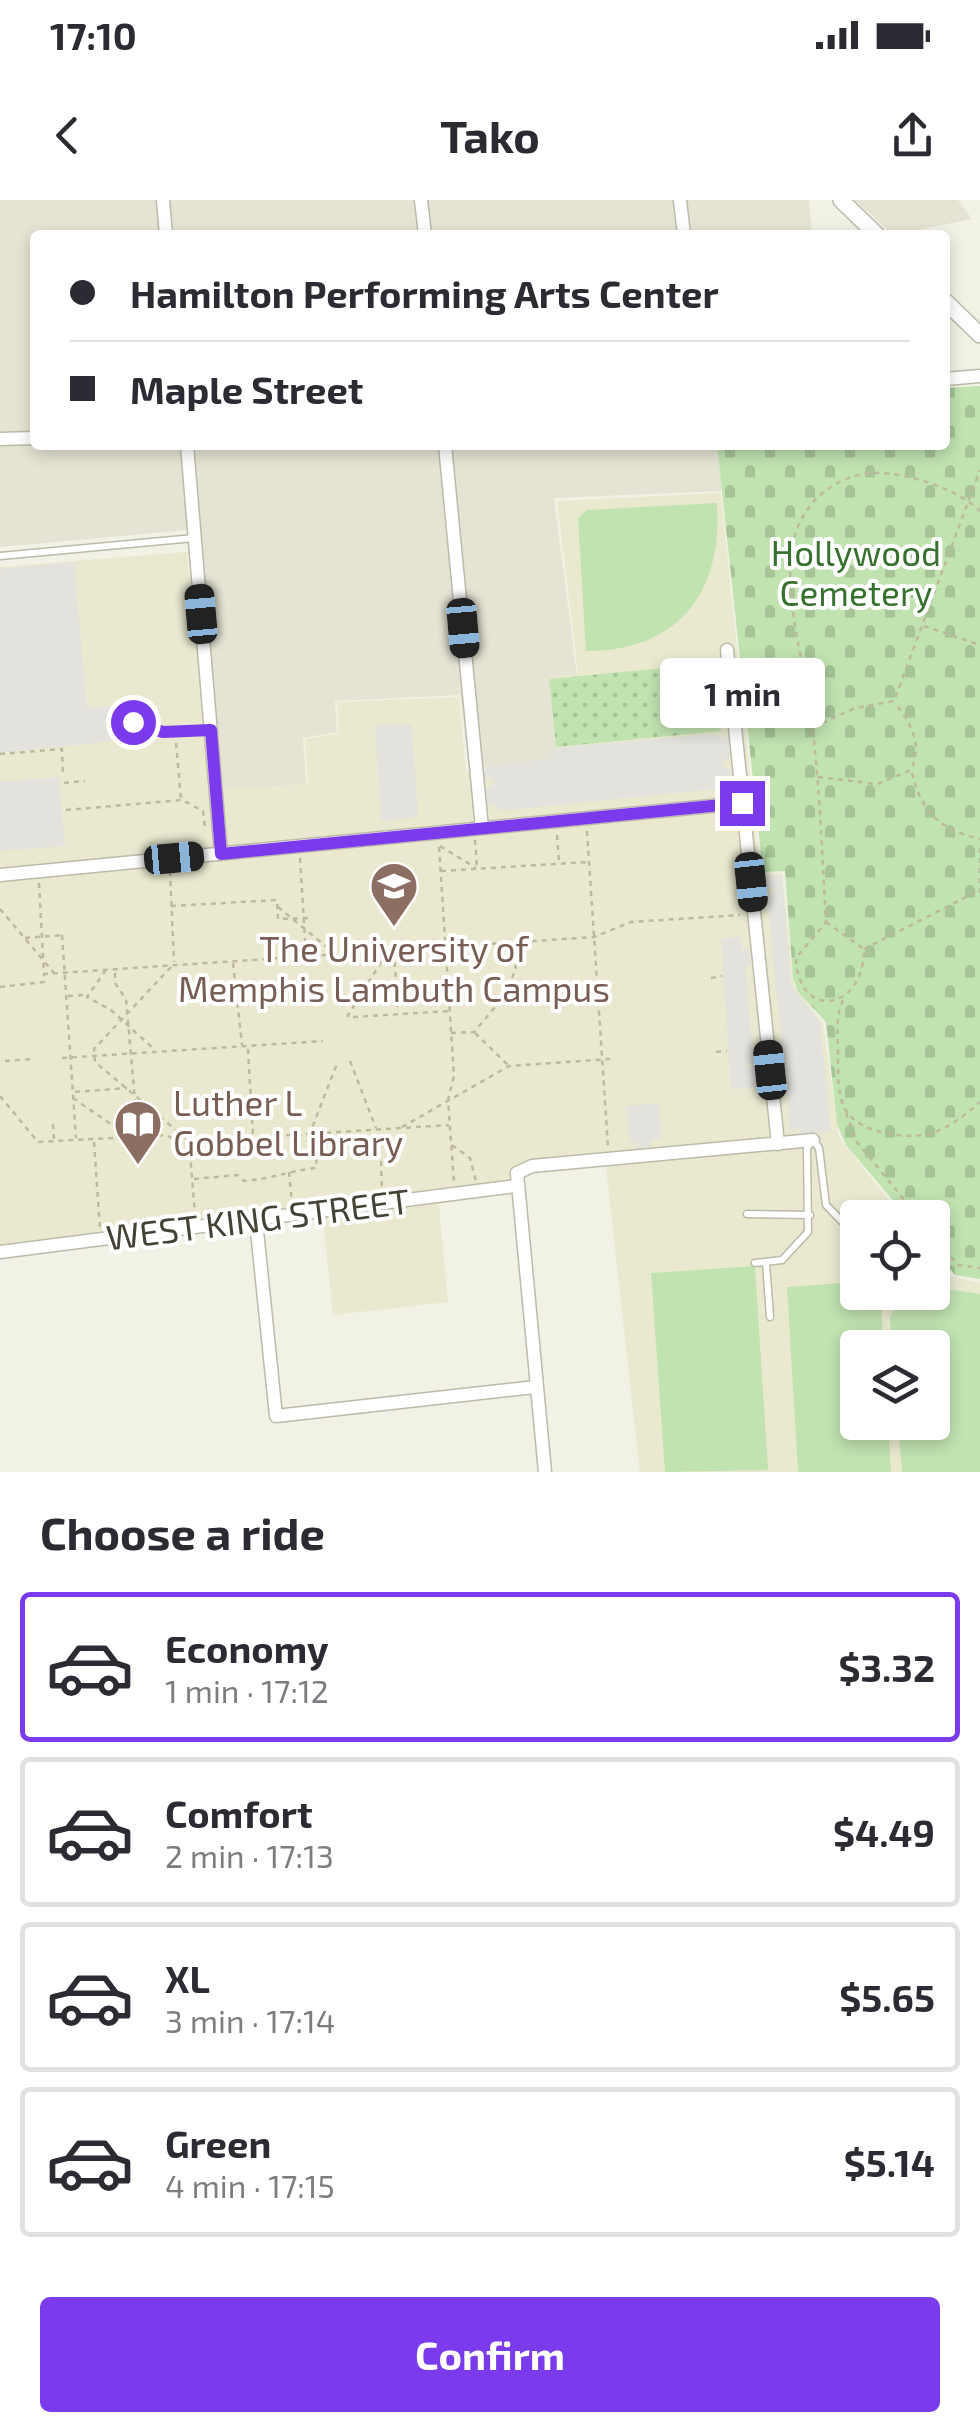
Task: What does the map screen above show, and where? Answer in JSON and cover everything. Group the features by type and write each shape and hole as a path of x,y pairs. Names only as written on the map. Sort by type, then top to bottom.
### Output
{"street":[{"path":"163,200 166,230"},
{"path":"421,200 424,230"},
{"path":"680,200 683,230"},
{"path":"841,200 873,230"},
{"path":"950,305 980,334"},
{"path":"950,378 980,376"},
{"path":"0,439 30,438"},
{"path":"187,450 221,854"},
{"path":"445,450 479,834"},
{"path":"727,650 778,1144"},
{"path":"0,875 479,834 586,818 742,803"},
{"path":"545,1472 517,1173 532,1166 813,1140"},
{"name":"WEST KING STREET","path":"0,1252 516,1186"},
{"path":"256,1222 276,1416 535,1388"}],"lane":[{"path":"0,556 195,538"},
{"path":"133,722 163,732 211,730"},
{"path":"755,1264 782,1260 803,1242 810,1215 808,1148 813,1140 819,1148 830,1212 840,1221"},
{"path":"811,1191 824,1190"},
{"path":"748,1214 810,1215"},
{"path":"766,1263 770,1316"}],"path":[{"path":"894,702 980,470"},
{"path":"844,999 824,1001 805,992 796,978 796,958 826,922 793,541 811,502 833,484 875,473 900,476 969,500 980,511"},
{"path":"922,625 980,646"},
{"path":"812,727 855,708 894,702"},
{"path":"894,702 914,732 916,751 911,770 932,818 946,830 980,839"},
{"path":"176,741 180,800"},
{"path":"0,754 62,748 63,776"},
{"path":"816,777 877,784 911,770"},
{"path":"64,782 85,780"},
{"path":"66,810 180,800 203,811 206,830"},
{"path":"586,818 609,1159"},
{"path":"557,832 559,864"},
{"path":"478,868 479,834"},
{"path":"454,1184 448,1100 454,1076 439,843 478,868"},
{"path":"864,949 979,892 980,848"},
{"path":"300,857 306,956"},
{"path":"440,871 589,862"},
{"path":"170,869 173,965 94,1048 94,1056 95,1062 189,1141 195,1220"},
{"path":"39,882 44,990"},
{"path":"171,906 277,900 278,920 310,918"},
{"path":"277,906 335,954"},
{"path":"0,909 55,974"},
{"path":"44,974 594,937 631,922 754,914"},
{"path":"826,922 864,949"},
{"path":"24,938 63,935 76,1140"},
{"path":"451,1034 474,1032 508,992 524,942"},
{"path":"864,949 864,968 856,988 837,1013 838,1064 845,1110 857,1142 904,1200"},
{"path":"391,951 398,1012"},
{"path":"391,951 350,1017 450,1011"},
{"path":"233,961 253,1137"},
{"path":"86,995 106,970"},
{"path":"114,970 128,1012 138,1137"},
{"path":"711,978 722,976"},
{"path":"0,986 44,982"},
{"path":"508,992 606,986"},
{"path":"67,996 86,995 121,1019 156,1052"},
{"path":"474,1032 509,1066"},
{"path":"62,1058 323,1041"},
{"path":"716,1052 726,1052"},
{"path":"401,1128 509,1066 610,1058"},
{"path":"5,1061 34,1059"},
{"path":"350,1061 376,1129"},
{"path":"310,1133 338,1062"},
{"path":"73,1092 132,1090"},
{"path":"0,1096 38,1142 166,1136 189,1141 450,1124"},
{"path":"74,1098 129,1137"},
{"path":"845,1110 857,1123 894,1135 932,1133 961,1119 980,1102"},
{"path":"54,1124 54,1141"},
{"path":"192,1180 237,1175 244,1181 272,1179 288,1171 316,1168 317,1143 310,1133"},
{"path":"94,1139 100,1240"},
{"path":"451,1145 470,1158 476,1182"},
{"path":"380,1161 382,1195"},
{"path":"288,1171 292,1208"},
{"path":"950,1255 958,1265 980,1268"}],"shaded area":[{"path":"0,200 809,200 812,230 30,230 30,450 718,450 722,491 554,498 577,677 549,680 557,761 469,769 460,695 335,701 337,732 303,738 306,784 220,791 198,529 0,547"},
{"path":"855,200 958,200 972,219 918,230 888,230"},
{"name":"The University of Memphis Lambuth Campus","path":"721,493 760,873 782,873 794,985 823,1024 839,1137 889,1200 840,1200 840,1310 950,1310 950,1275 980,1283 980,1472 640,1472 605,1157 523,1164 512,1184 438,1195 448,1302 333,1315 322,1210 0,1249 0,567 187,552 212,790 308,784 305,739 339,733 337,702 459,697 466,771 559,762 548,678 578,673 557,501"},
{"path":"74,562 87,708 131,705 134,739 0,753 0,569"},
{"path":"412,724 418,817 381,821 375,725"},
{"path":"712,734 729,740 730,759 723,759 723,768 730,769 732,782 726,778 725,788 500,811 491,802 488,805 486,790 494,784 492,777 484,779 484,770 489,766 553,759 553,748"},
{"path":"59,777 65,846 0,851 0,782"},
{"path":"759,875 782,876 791,985 820,1023 831,1132 799,1135 801,1126 794,1132 790,1128 767,897 775,888 760,888"},
{"path":"740,936 743,952 749,947 751,966 745,966 754,1063 744,1065 756,1066 760,1061 763,1082 756,1076 755,1088 731,1089 721,939"},
{"path":"659,1103 661,1138 651,1140 651,1147 635,1149 639,1144 630,1141 626,1106"}],"green space":[{"name":"Hollywood Cemetery","path":"980,386 980,1279 955,1275 950,1269 950,1200 893,1200 846,1145 837,1124 826,1022 798,992 793,978 785,871 763,872 718,450 950,450 950,388"},
{"path":"717,503 712,564 703,589 689,610 670,628 647,640 586,651 578,518 587,510"},
{"path":"716,663 721,731 556,747 549,679"},
{"path":"755,1266 768,1470 665,1472 651,1273"},
{"path":"840,1283 840,1310 881,1310 883,1330 840,1330 840,1440 889,1440 891,1472 798,1472 787,1287"},
{"path":"950,1290 980,1294 980,1472 902,1472 899,1440 950,1440 950,1330 890,1330 890,1315 894,1310 950,1310"}],"place":[{"name":"The University of Memphis Lambuth Campus","path":"394,928"},
{"name":"Luther L Gobbel Library","path":"138,1166"}],"route":[{"path":"133,722 163,732 211,730 221,854 742,803"}]}
